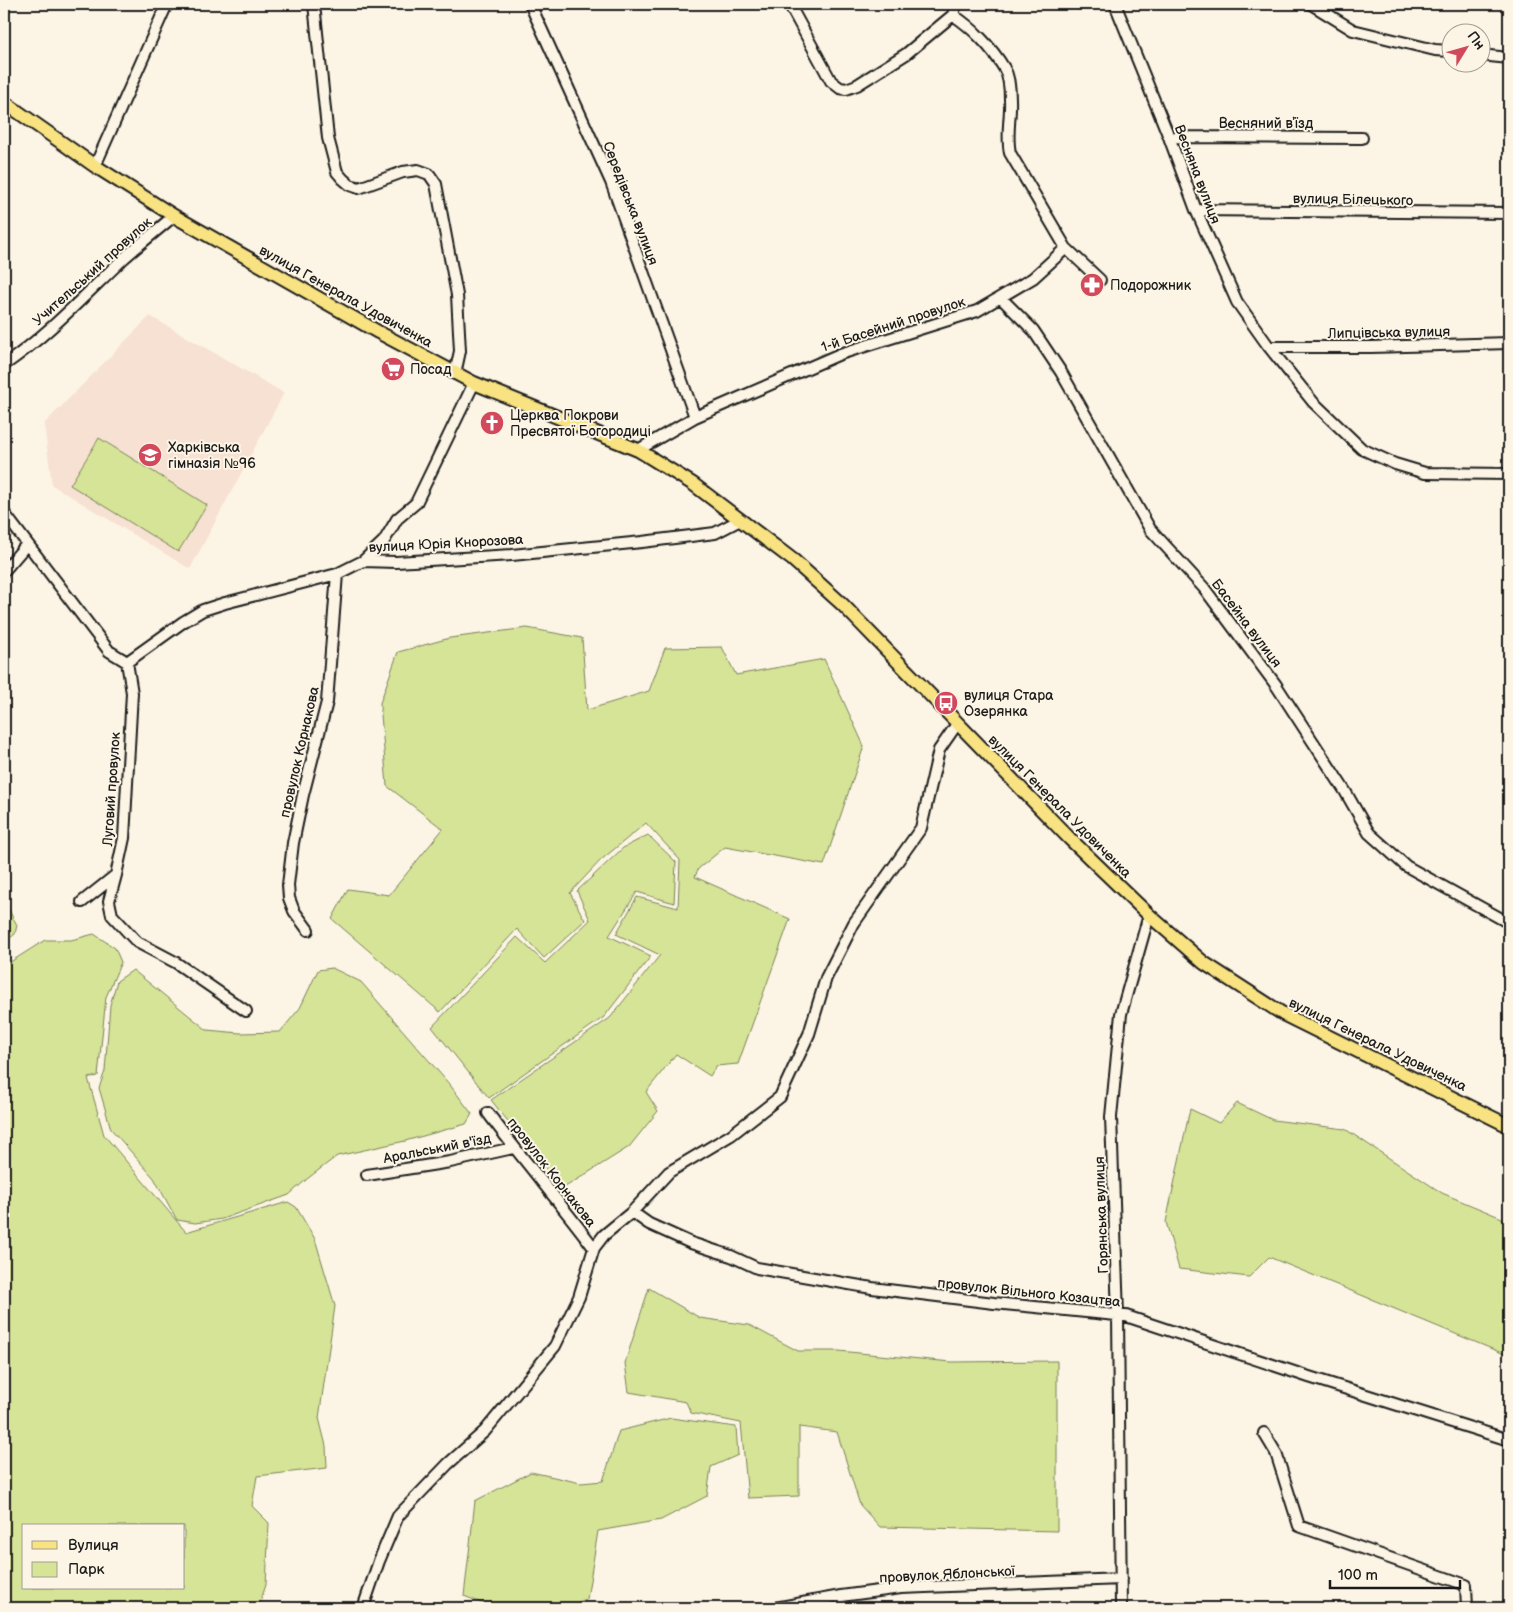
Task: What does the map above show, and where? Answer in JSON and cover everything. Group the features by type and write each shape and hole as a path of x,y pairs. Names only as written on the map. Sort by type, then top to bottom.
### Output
{"main road":[{"name":"вулиця Генерала Удовиченка","path":"4,102 95,166 174,216 338,310 474,383 638,450 693,484 793,560 842,604 956,724 1149,915 1204,963 1283,1014 1509,1126"}],"street":[{"path":"95,166 167,4"},
{"path":"314,4 328,138 337,172 350,185 359,188 403,172 418,170 429,174 436,184 457,295 460,351 455,374"},
{"name":"Середівська вулиця","path":"530,4 611,182 695,417"},
{"path":"790,4 830,81 846,89 857,85 906,54 953,14 956,4"},
{"name":"Весняна вулиця","path":"1115,4 1169,137 1196,210 1236,302 1269,347 1314,402 1362,449 1395,464 1425,473 1509,474"},
{"path":"1311,4 1354,30 1440,50"},
{"path":"953,14 986,44 1005,70 1010,99 1007,139 1010,153 1066,248 1100,280"},
{"path":"1490,56 1509,58"},
{"name":"Весняний вʼїзд","path":"1169,137 1362,138"},
{"name":"вулиця Білецького","path":"1196,210 1509,213"},
{"name":"Учительський провулок","path":"4,364 27,348 174,216"},
{"name":"1-й Басейний провулок","path":"638,450 695,417 840,354 978,311 1033,278 1066,248"},
{"name":"Басейна вулиця","path":"1001,298 1033,330 1061,372 1150,529 1204,588 1276,685 1345,790 1369,833 1406,866 1509,923"},
{"name":"Липцівська вулиця","path":"1269,347 1371,347 1509,343"},
{"path":"363,561 384,542 397,518 416,503 474,383"},
{"path":"4,513 109,651 126,662"},
{"name":"вулиця Юрія Кнорозова","path":"126,662 203,610 337,574 363,561 396,562 512,555 642,542 715,533 740,520"},
{"path":"4,571 26,544"},
{"name":"провулок Корнакова","path":"308,930 294,911 289,898 288,885 293,842 302,795 327,702 337,574"},
{"name":"Луговий провулок","path":"126,662 132,693 124,838 109,901 112,915 138,942 175,962 246,1010"},
{"path":"364,1608 379,1561 398,1516 448,1464 485,1431 555,1346 579,1297 594,1248 604,1235 632,1212 669,1172 731,1134 780,1097 809,1034 826,978 854,923 921,828 939,750 956,724"},
{"path":"82,902 116,875"},
{"name":"Горянська вулиця","path":"1121,1608 1118,1315 1111,1117 1122,1014 1149,915"},
{"name":"провулок Корнакова","path":"488,1113 513,1148 574,1220 594,1248"},
{"name":"Аральський в'їзд","path":"367,1175 450,1162 513,1148"},
{"name":"провулок Вільного Козацтва","path":"632,1212 650,1224 691,1243 731,1256 757,1268 881,1289 994,1303 1126,1316 1309,1377 1509,1440"},
{"path":"1264,1433 1276,1453 1299,1526 1466,1585 1467,1608"},
{"name":"провулок Яблонської","path":"775,1608 841,1596 901,1588 1121,1579"},
{"path":"841,1596 842,1608"}],"shaded area":[{"name":"Харківська гімназія №96","path":"150,316 284,393 190,569 52,485 44,424"}],"green space":[{"path":"99,438 207,505 178,552 70,485"},
{"path":"527,628 582,638 587,710 649,691 665,648 722,647 736,675 824,659 864,746 824,865 725,847 698,869 695,877 790,919 738,1064 716,1066 710,1076 676,1054 646,1092 658,1111 629,1147 562,1189 491,1100 610,1018 660,955 616,934 637,897 678,908 680,860 646,823 601,860 570,893 585,920 544,958 517,929 440,1012 332,919 348,889 389,895 443,829 387,786 380,703 398,652 450,638"},
{"path":"648,835 676,862 674,903 637,892 609,936 651,956 604,1017 489,1098 432,1027 517,937 545,963 590,920 577,891 623,848"},
{"path":"4,901 17,925 15,934 4,943"},
{"path":"94,934 115,948 121,962 106,997 98,1076 88,1078 104,1135 186,1232 288,1202 296,1207 315,1239 335,1306 319,1418 326,1446 327,1468 257,1476 252,1506 269,1523 266,1585 258,1608 4,1608 4,966 45,940 71,940"},
{"path":"332,968 361,982 450,1085 472,1114 466,1124 405,1141 337,1156 289,1195 222,1219 195,1223 177,1220 154,1178 111,1129 99,1088 105,1071 110,1005 117,981 133,970 207,1030 240,1033 280,1032 300,1008 318,970"},
{"path":"1237,1103 1273,1120 1345,1129 1442,1193 1509,1221 1509,1356 1269,1257 1249,1277 1179,1269 1166,1222 1190,1109 1219,1123"},
{"path":"649,1288 700,1318 749,1325 798,1351 839,1351 951,1362 1057,1361 1057,1531 880,1527 860,1505 837,1432 799,1427 799,1496 748,1498 741,1423 691,1413 686,1402 629,1392 625,1363"},
{"path":"671,1418 736,1427 738,1455 711,1467 707,1496 661,1520 598,1531 587,1599 562,1608 494,1608 464,1596 475,1501 531,1472 581,1483 603,1481 619,1431"}],"place":[{"name":"Подорожник","path":"1092,285"},
{"name":"Посад","path":"393,369"},
{"name":"Церква Покрови Пресвятої Богородиці","path":"492,423"},
{"name":"Харківська гімназія №96","path":"150,455"},
{"name":"вулиця Стара Озерянка","path":"946,703"}]}
